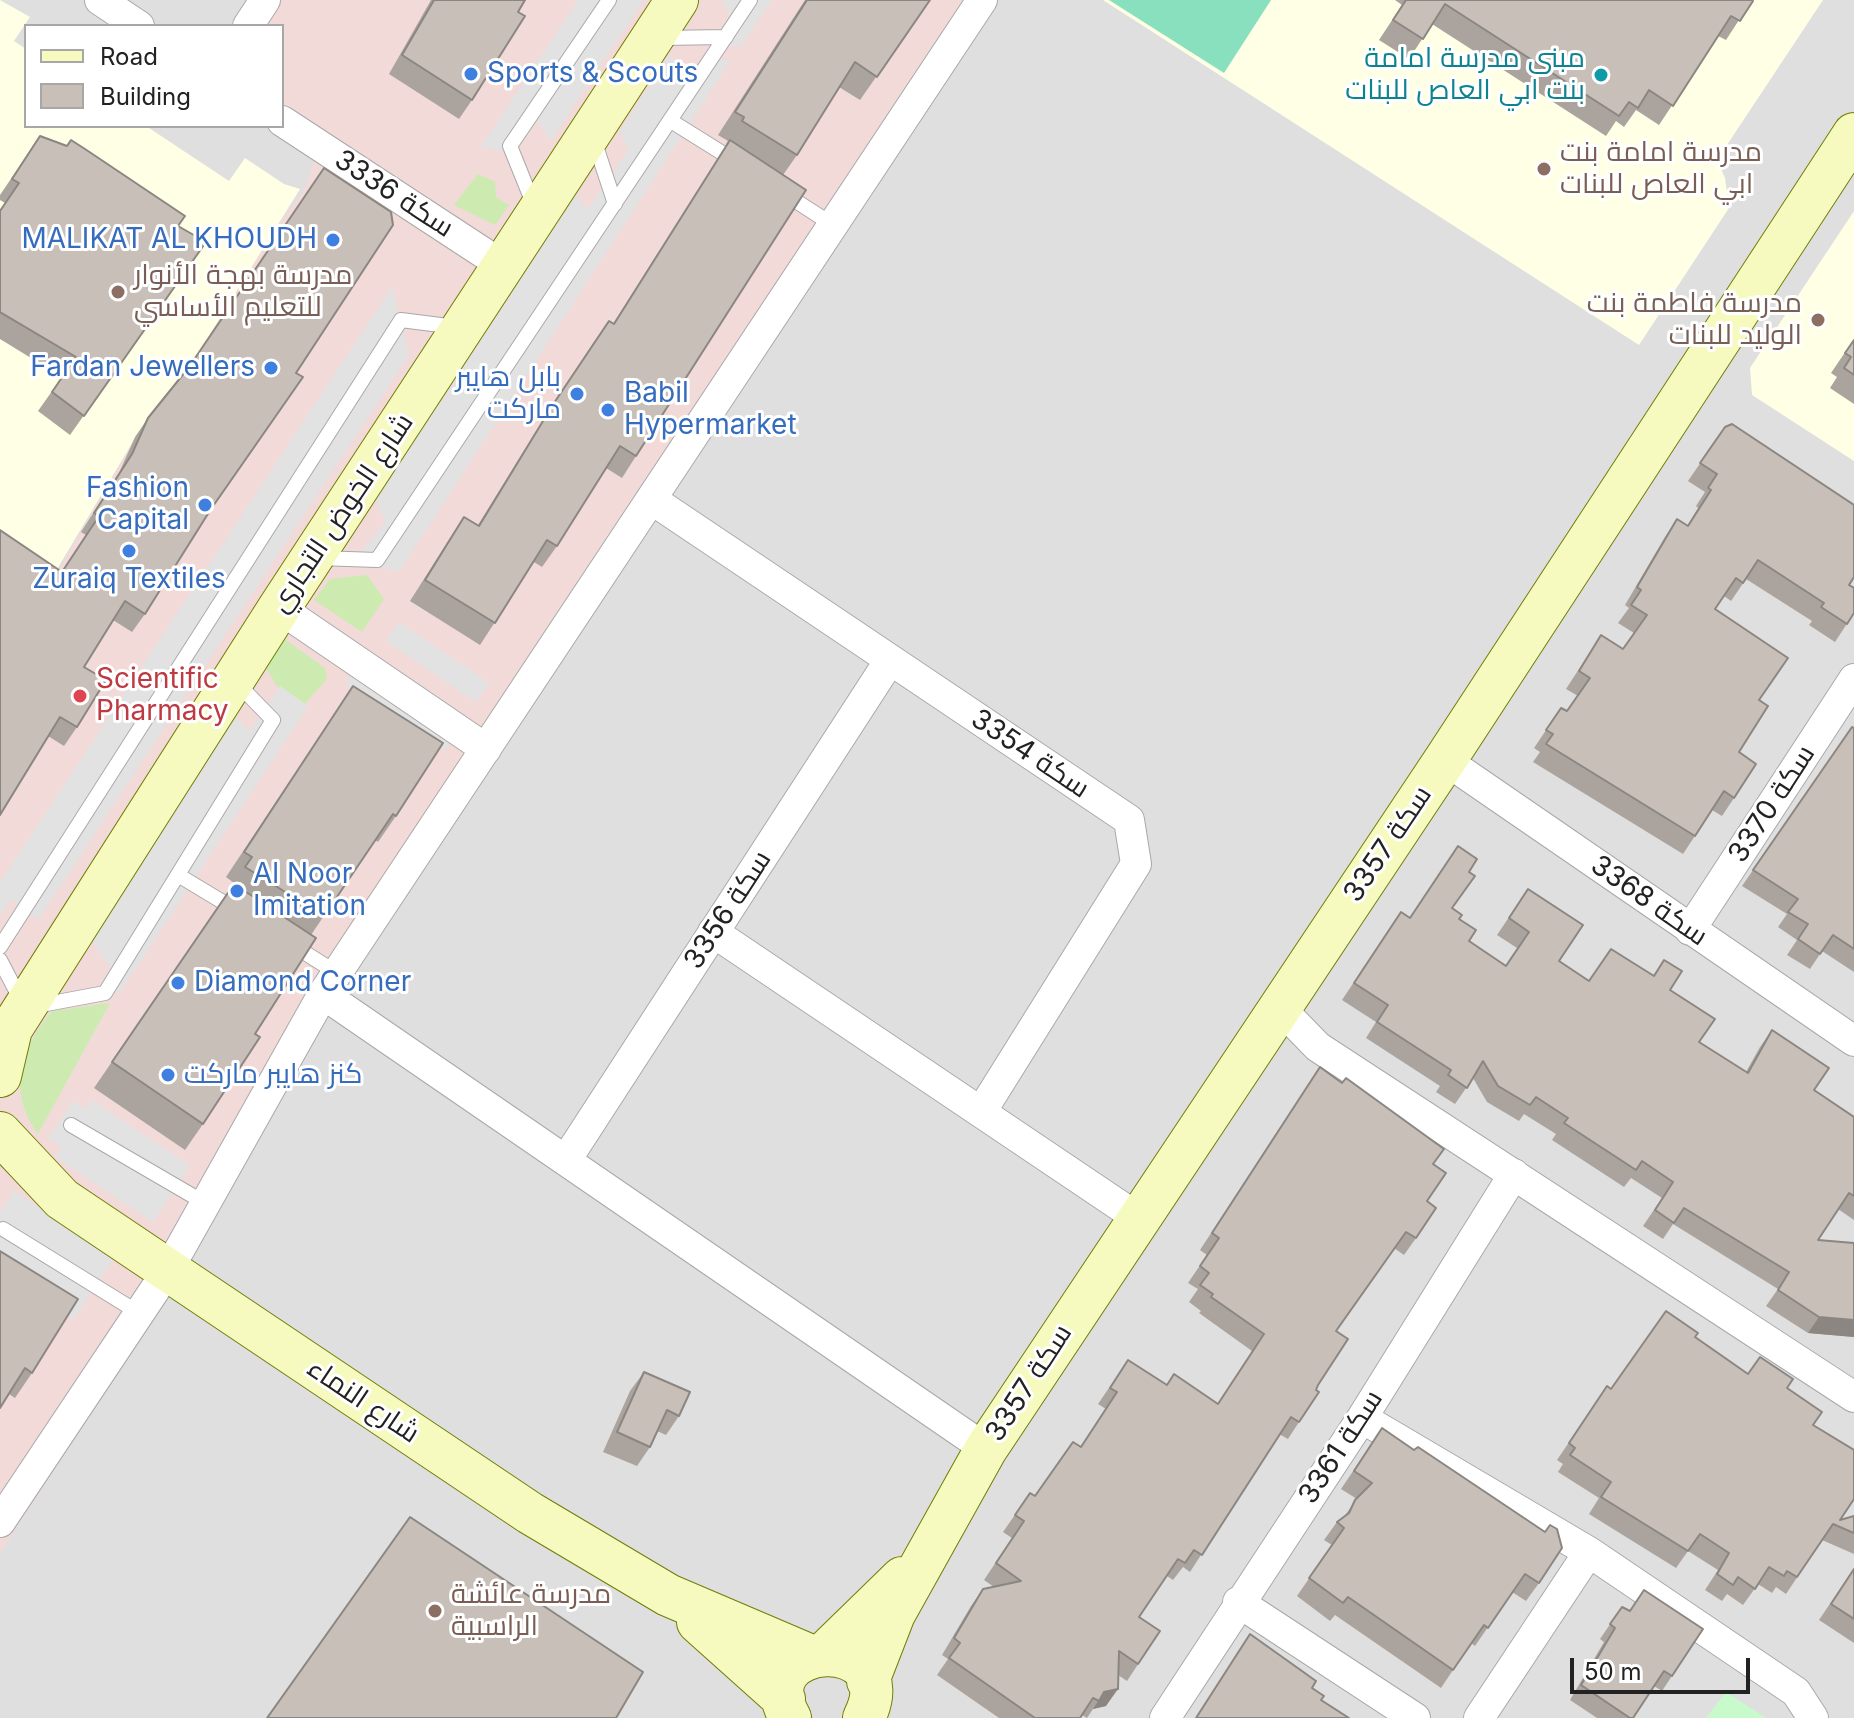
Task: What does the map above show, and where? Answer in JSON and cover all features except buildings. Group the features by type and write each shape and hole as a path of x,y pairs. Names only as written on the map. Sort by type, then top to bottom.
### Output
{"street":[{"path":"100,0 136,24"},
{"path":"249,24 265,0"},
{"name":"شارع الخوض التجاري","path":"0,1076 12,1026 279,608 677,0"},
{"path":"0,1522 168,1270 330,983 982,0"},
{"name":"سكة 3336","path":"284,122 505,267"},
{"name":"سكة 3357","path":"874,1703 894,1614 986,1449 1278,1006 1445,760 1854,134"},
{"name":"سكة 3354","path":"651,499 1129,820 1136,864 981,1112"},
{"path":"279,608 486,749"},
{"name":"سكة 3356","path":"566,1160 890,660"},
{"name":"سكة 3370","path":"1690,930 1854,679"},
{"name":"سكة 3368","path":"1445,760 1854,1041"},
{"path":"713,932 1138,1218"},
{"path":"330,983 566,1160 986,1449"},
{"path":"1278,1006 1318,1047 1854,1397"},
{"name":"شارع النماء","path":"0,1133 62,1199"},
{"name":"شارع النماء","path":"0,1174 62,1199 530,1513 668,1595 818,1654 851,1660 874,1703"},
{"name":"سكة 3361","path":"1165,1718 1238,1602 1362,1418 1514,1174"},
{"path":"1362,1418 1589,1552 1796,1692 1813,1718"},
{"path":"1479,1718 1589,1552"},
{"name":"سكة 3357","path":"786,1712 790,1673 818,1654 925,1554"},
{"name":"شارع النماء","path":"668,1595 786,1712"},
{"path":"1238,1602 1415,1718"}],"lane":[{"path":"538,216 510,146 609,0"},
{"path":"314,558 377,560 750,0"},
{"path":"653,38 726,37"},
{"path":"671,121 746,169"},
{"path":"592,133 615,204"},
{"path":"771,185 833,225"},
{"path":"0,947 401,320 464,328"},
{"path":"0,960 12,1026 105,993 273,720 233,679"},
{"path":"178,875 244,916"},
{"path":"271,932 330,983"},
{"path":"71,1125 205,1203"},
{"path":"3,1229 139,1313"}],"shaded area":[{"path":"0,0 1854,0 1854,1718 0,1718"},
{"name":"مدرسة بهجة الأنوار للتعليم الأساسي","path":"0,0 30,17 14,41 24,48 24,128 149,128 229,181 245,158 284,184 300,189 192,363 134,440 56,571 0,558"},
{"path":"247,0 991,0 475,781 139,1313 125,1362 0,1553 0,645 48,589 134,440 203,345 264,244 304,191 315,158 269,128 284,128 284,24 232,24"},
{"path":"578,0 644,0 551,141 530,110 501,151 481,147"},
{"path":"722,0 772,0 741,46 712,47 731,18"},
{"name":"مدرسة امامة بنت ابي العاص للبنات","path":"1103,0 1823,0 1717,160 1725,178 1729,208 1639,345"},
{"path":"669,54 690,81 704,59 731,60 399,572 356,559 385,522 376,500 576,195 587,210 629,149 619,133"},
{"name":"مدرسة فاطمة بنت الوليد للبنات","path":"1854,211 1854,461 1752,395 1750,368"},
{"path":"392,287 409,355 38,920 12,899 0,916 0,882"},
{"path":"399,622 489,683 476,702 386,641"},
{"path":"357,665 458,732 446,750 345,684"},
{"path":"280,686 308,706 121,991 94,996 112,971 90,938 236,717 250,731"},
{"path":"92,1100 190,1166 153,1222 55,1157 62,1147 48,1138 73,1101 86,1109"},
{"path":"14,1191 115,1257 74,1319 0,1271 0,1213"}],"green space":[{"path":"1109,0 1271,0 1224,73"},
{"path":"478,174 495,182 496,197 509,205 495,225 454,205"},
{"path":"367,575 384,599 362,632 314,600 330,579"},
{"path":"280,636 325,668 327,679 303,706 276,685 264,664"},
{"path":"110,1003 38,1134 22,1102 20,1086 21,1070 32,1040 52,1011"},
{"path":"1726,1692 1766,1718 1706,1718"}],"place":[{"name":"Sports & Scouts","path":"471,74"},
{"name":"مبنى مدرسة امامة بنت ابي العاص للبنات","path":"1601,75"},
{"name":"مدرسة امامة بنت ابي العاص للبنات","path":"1544,169"},
{"name":"MALIKAT AL KHOUDH","path":"333,240"},
{"name":"مدرسة بهجة الأنوار للتعليم الأساسي","path":"118,292"},
{"name":"مدرسة فاطمة بنت الوليد للبنات","path":"1818,320"},
{"name":"Fardan Jewellers","path":"271,368"},
{"name":"بابل هايبر ماركت","path":"577,394"},
{"name":"Babil Hypermarket","path":"608,410"},
{"name":"Fashion Capital","path":"205,505"},
{"name":"Zuraiq Textiles","path":"129,551"},
{"name":"Scientific Pharmacy","path":"80,696"},
{"name":"Al Noor Imitation","path":"237,891"},
{"name":"Diamond Corner","path":"178,983"},
{"name":"كنز هايبر ماركت","path":"168,1075"},
{"name":"مدرسة عائشة الراسبية","path":"435,1611"}]}
